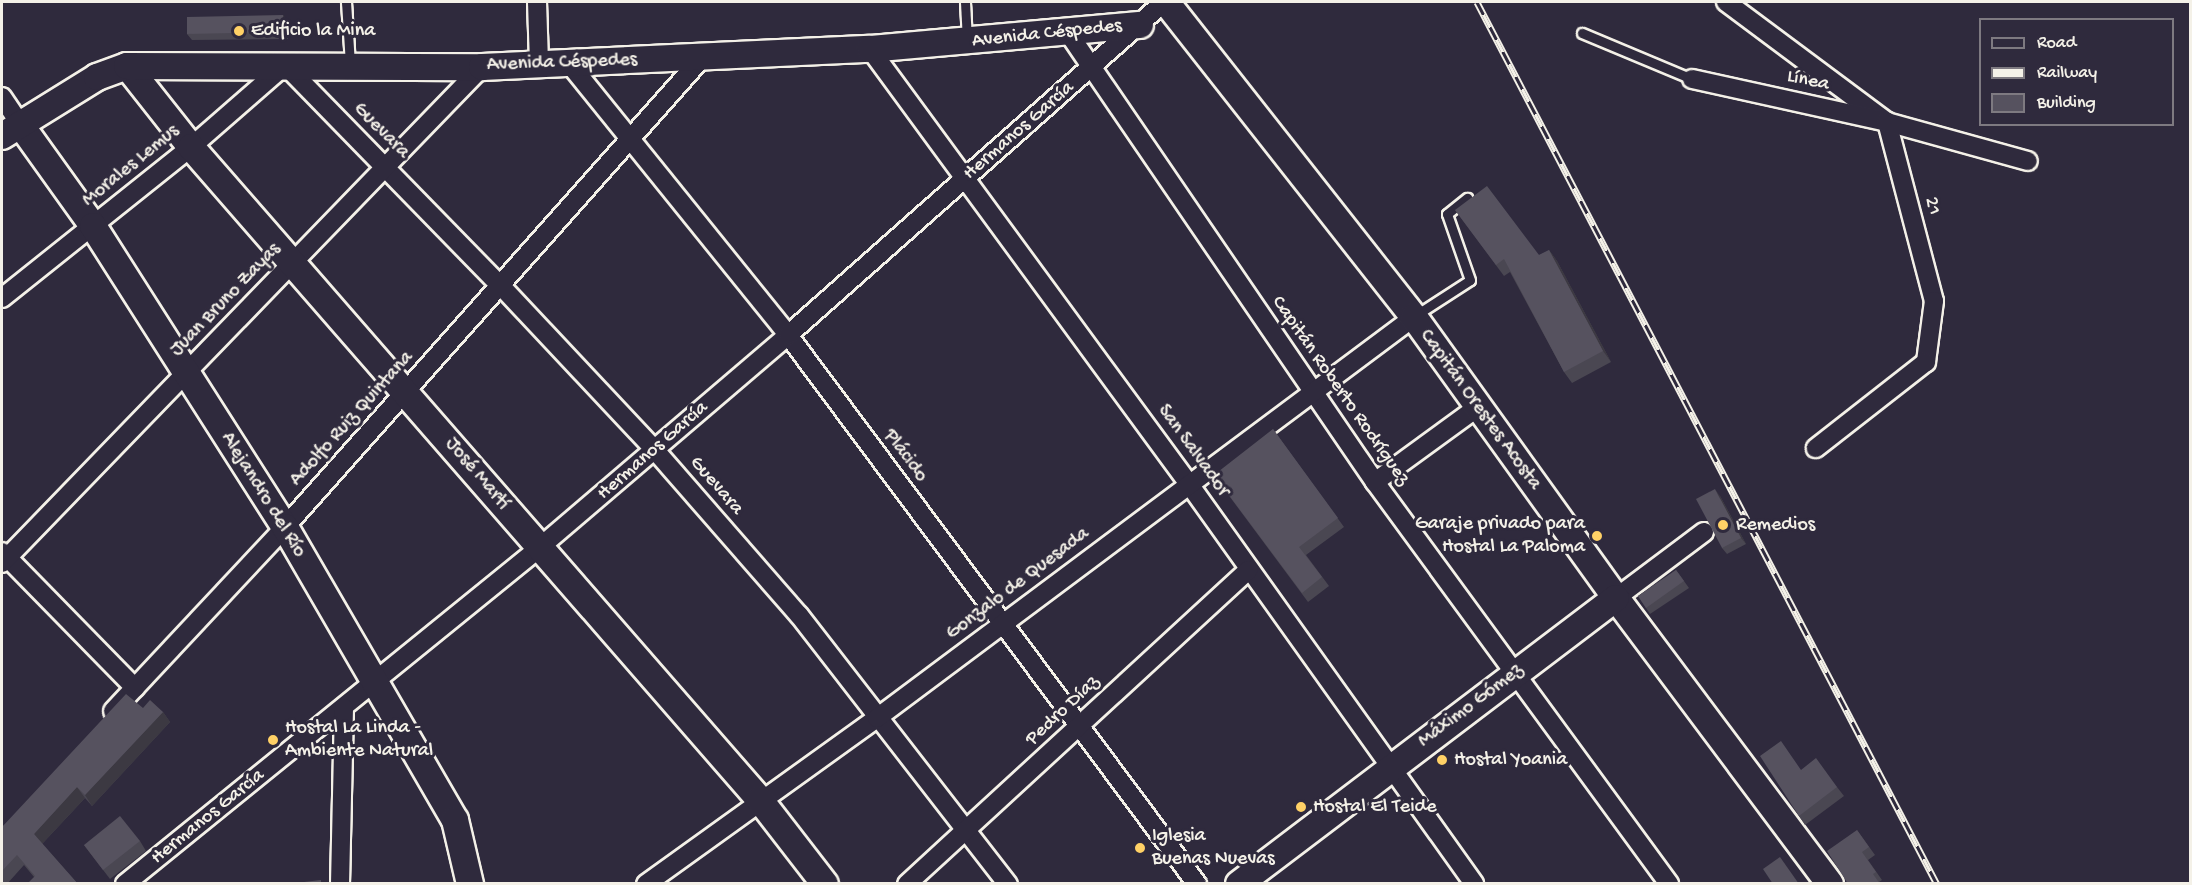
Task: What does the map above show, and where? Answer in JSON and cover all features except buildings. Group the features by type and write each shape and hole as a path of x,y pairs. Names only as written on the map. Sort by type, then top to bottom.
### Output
{"street":[{"path":"537,2 539,62"},
{"name":"Hermanos García","path":"125,884 539,548 788,335 1165,2"},
{"name":"Capitán Orestes Acosta","path":"1165,2 1414,316 1616,598 1830,884"},
{"path":"1726,2 1887,122"},
{"name":"Avenida Céspedes","path":"11,130 97,77 127,66 482,67 539,62 702,58 870,49 1069,34 1140,25"},
{"name":"Capitán Roberto Rodríguez","path":"1069,34 1375,482 1669,884"},
{"name":"San Salvador","path":"870,49 1189,484 1389,768 1474,884"},
{"name":"Adolfo Ruiz Quintana","path":"104,721 285,527 702,58"},
{"name":"Plácido","path":"568,62 788,335 1197,884"},
{"name":"Morales Lemus","path":"2,297 191,147 285,65"},
{"name":"Guevara","path":"285,65 501,286 654,449 799,615 1008,884"},
{"name":"José Martí","path":"127,66 191,147 407,391 539,548 760,800 825,884"},
{"name":"Juan Bruno Zayas","path":"3,558 386,168 482,67"},
{"name":"Línea","path":"1692,79 1887,122 2028,161"},
{"path":"2,97 11,130"},
{"name":"21","path":"1816,448 1926,362 1934,301 1887,122"},
{"name":"Alejandro del Río","path":"11,130 93,226 185,374 285,527 455,820 470,884"},
{"name":"Gonzalo de Quesada","path":"646,884 877,718 1414,316"},
{"path":"1375,482 1478,407"},
{"name":"Máximo Gómez","path":"1239,884 1389,768 1704,532"},
{"path":"3,558 135,688"},
{"name":"Pedro Díaz","path":"907,884 968,831 1249,570"},
{"path":"340,884 344,708"}],"lane":[{"path":"346,2 350,66"},
{"path":"965,2 968,42"},
{"name":"Línea","path":"1582,33 1692,79"},
{"path":"1414,316 1470,280 1447,214 1467,198"}],"railway":[{"path":"1477,2 1937,884"}],"place":[{"name":"Edificio la Mina","path":"239,31"},
{"name":"Remedios","path":"1723,525"},
{"name":"Garaje privado para Hostal La Paloma","path":"1597,536"},
{"name":"Hostal La Linda - Ambiente Natural","path":"273,740"},
{"name":"Hostal Yoania","path":"1442,760"},
{"name":"Hostal El Teide","path":"1301,807"},
{"name":"Iglesia Buenas Nuevas","path":"1140,848"}]}
